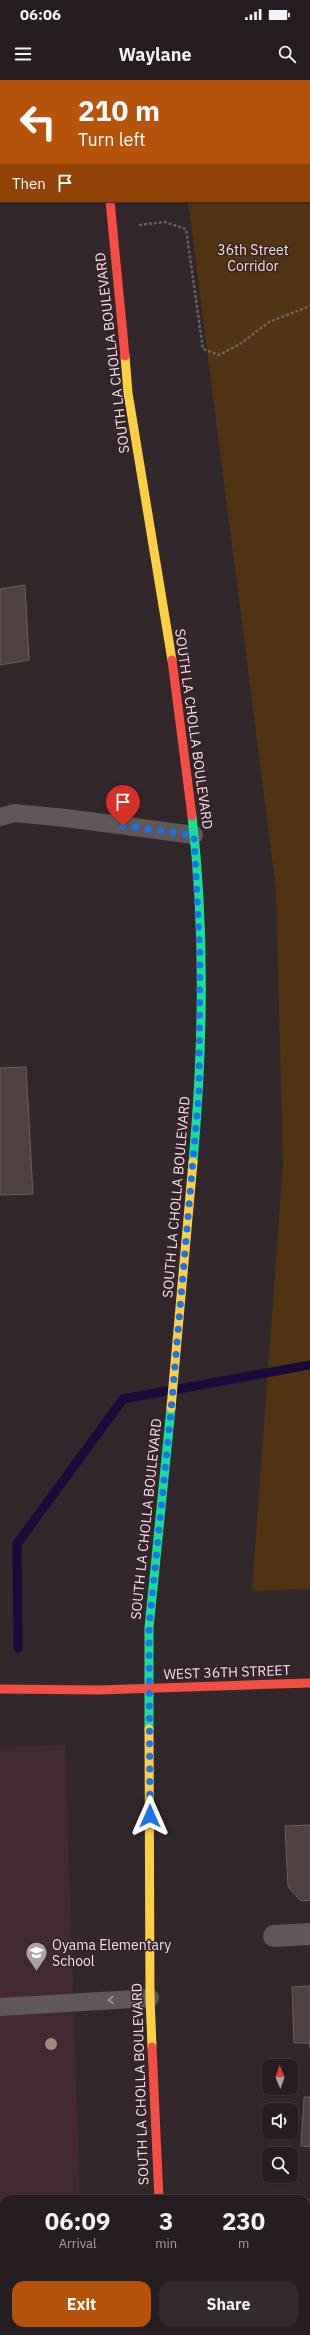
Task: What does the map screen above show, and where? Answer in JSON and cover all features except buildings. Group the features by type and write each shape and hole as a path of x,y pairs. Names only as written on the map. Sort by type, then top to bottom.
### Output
{"main road":[{"name":"SOUTH LA CHOLLA BOULEVARD","path":"110,202 128,393 177,692 194,835 200,956 199,1092 171,1411 149,1628 150,1998 159,2195"},
{"name":"WEST 36TH STREET","path":"0,1689 149,1688 310,1683"}],"street":[{"path":"274,1936 310,1934"}],"lane":[{"path":"0,817 14,813 28,814 194,835"},
{"path":"0,2007 150,1998"}],"path":[{"path":"112,228 165,222 186,229 203,348 219,355 240,344 269,322 310,306"}],"shaded area":[{"name":"Oyama Elementary School","path":"65,1745 80,2195 0,2195 0,1747"}],"green space":[{"name":"36th Street Corridor","path":"188,202 310,202 310,1589 252,1591 283,1163 276,889"}],"waterway":[{"path":"18,1648 17,1544 123,1399 310,1365"}],"traffic: fast":[{"path":"192,816 201,945 201,1033 193,1162"},
{"path":"149,1729 149,1628 171,1408"}],"traffic: slow":[{"path":"125,356 128,393 172,660"},
{"path":"171,1408 193,1162"},
{"path":"149,1729 150,1998 152,2047"}],"traffic: jam":[{"path":"110,202 125,356"},
{"path":"172,660 192,816"},
{"path":"0,1689 99,1690 310,1683"},
{"path":"152,2047 159,2195"}],"place":[{"name":"Oyama Elementary School","path":"36,1972"}],"route":[{"path":"123,826 194,835 200,956 199,1092 171,1411 149,1628 150,1816"}]}
